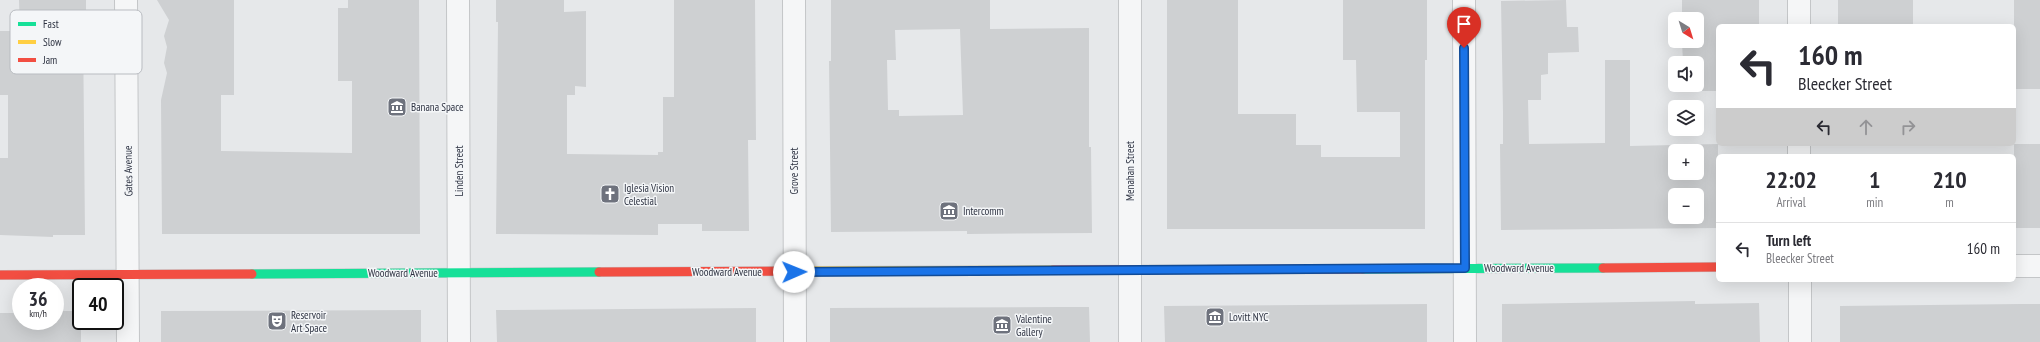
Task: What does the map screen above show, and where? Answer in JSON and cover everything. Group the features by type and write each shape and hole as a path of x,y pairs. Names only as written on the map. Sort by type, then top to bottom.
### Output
{"street":[{"name":"Gates Avenue","path":"126,0 126,10"},
{"name":"Linden Street","path":"458,0 459,342"},
{"name":"Grove Street","path":"794,0 795,342"},
{"name":"Menahan Street","path":"1130,0 1130,342"},
{"path":"1464,0 1465,342"},
{"path":"1799,0 1799,24"},
{"name":"Gates Avenue","path":"127,74 128,342"},
{"path":"2016,266 2040,266"},
{"name":"Woodward Avenue","path":"0,275 1716,267"},
{"path":"1800,282 1800,342"}],"building":[{"path":"19,0 86,0 86,10 19,10"},
{"path":"157,0 234,0 234,95 221,95 221,151 352,153 352,81 338,81 338,8 348,8 348,0 419,0 420,234 162,234 161,100 167,73 164,63 167,47 164,36 169,20"},
{"path":"496,0 564,0 564,12 586,11 586,87 575,86 575,95 567,95 567,154 658,155 658,152 663,152 663,97 674,97 674,0 755,0 756,140 748,140 749,231 702,231 702,224 658,224 658,235 496,234 498,22 496,22"},
{"path":"831,0 990,0 990,29 1089,28 1089,147 1091,147 1092,233 967,234 967,231 831,232 829,61 831,61","holes":["960,29 963,115 899,116 899,110 888,110 887,60 896,60 895,30"]},
{"path":"1167,0 1238,0 1238,114 1296,114 1296,145 1321,145 1321,157 1400,157 1400,112 1357,112 1356,60 1343,60 1343,0 1427,0 1427,60 1425,60 1425,229 1167,229"},
{"path":"1566,0 1567,27 1578,27 1579,52 1548,53 1548,74 1541,75 1541,100 1528,100 1529,144 1605,143 1605,60 1630,60 1630,146 1668,145 1668,180 1704,180 1704,144 1716,144 1716,146 1718,146 1718,154 1716,154 1716,228 1501,230 1500,144 1503,144 1501,1"},
{"path":"1682,0 1759,0 1759,24 1716,24 1716,91 1704,91 1704,56 1683,56 1682,48 1704,48 1704,12 1682,12"},
{"path":"1838,0 1913,0 1913,24 1838,24"},
{"path":"2014,0 2040,0 2040,89 2016,89 2016,24 2014,24"},
{"path":"0,31 10,31 10,74 83,74 85,235 53,235 53,237 0,235 0,158 8,158 8,95 0,95"},
{"path":"2016,144 2040,144 2040,228 2016,228 2016,154 2014,154 2014,146 2016,146"},
{"path":"1695,301 1695,304 1759,303 1760,342 1502,342 1502,304"},
{"path":"1427,304 1427,342 1165,342 1164,306"},
{"path":"2040,304 2040,342 1840,342 1840,306"},
{"path":"1089,307 1090,342 830,342 830,308"},
{"path":"756,308 756,342 497,342 496,310"},
{"path":"421,310 421,342 161,342 161,311"},
{"path":"64,311 72,311 72,330 81,330 81,342 0,342 0,313 12,313 12,330 64,330"}],"traffic: fast":[{"path":"1363,269 1603,268"},
{"path":"252,274 599,272"}],"traffic: slow":[{"path":"806,271 1053,270"}],"traffic: jam":[{"path":"1603,268 1716,267"},
{"path":"1053,270 1363,269"},
{"path":"599,272 806,271"},
{"path":"0,275 252,274"}],"place":[{"name":"Banana Space","path":"397,107"},
{"name":"Iglesia Vision Celestial","path":"610,194"},
{"name":"Intercomm","path":"949,211"},
{"name":"Lovitt NYC","path":"1215,317"},
{"name":"Reservoir Art Space","path":"277,321"},
{"name":"Valentine Gallery","path":"1002,325"}],"route":[{"path":"794,272 1465,268 1464,48"}]}
